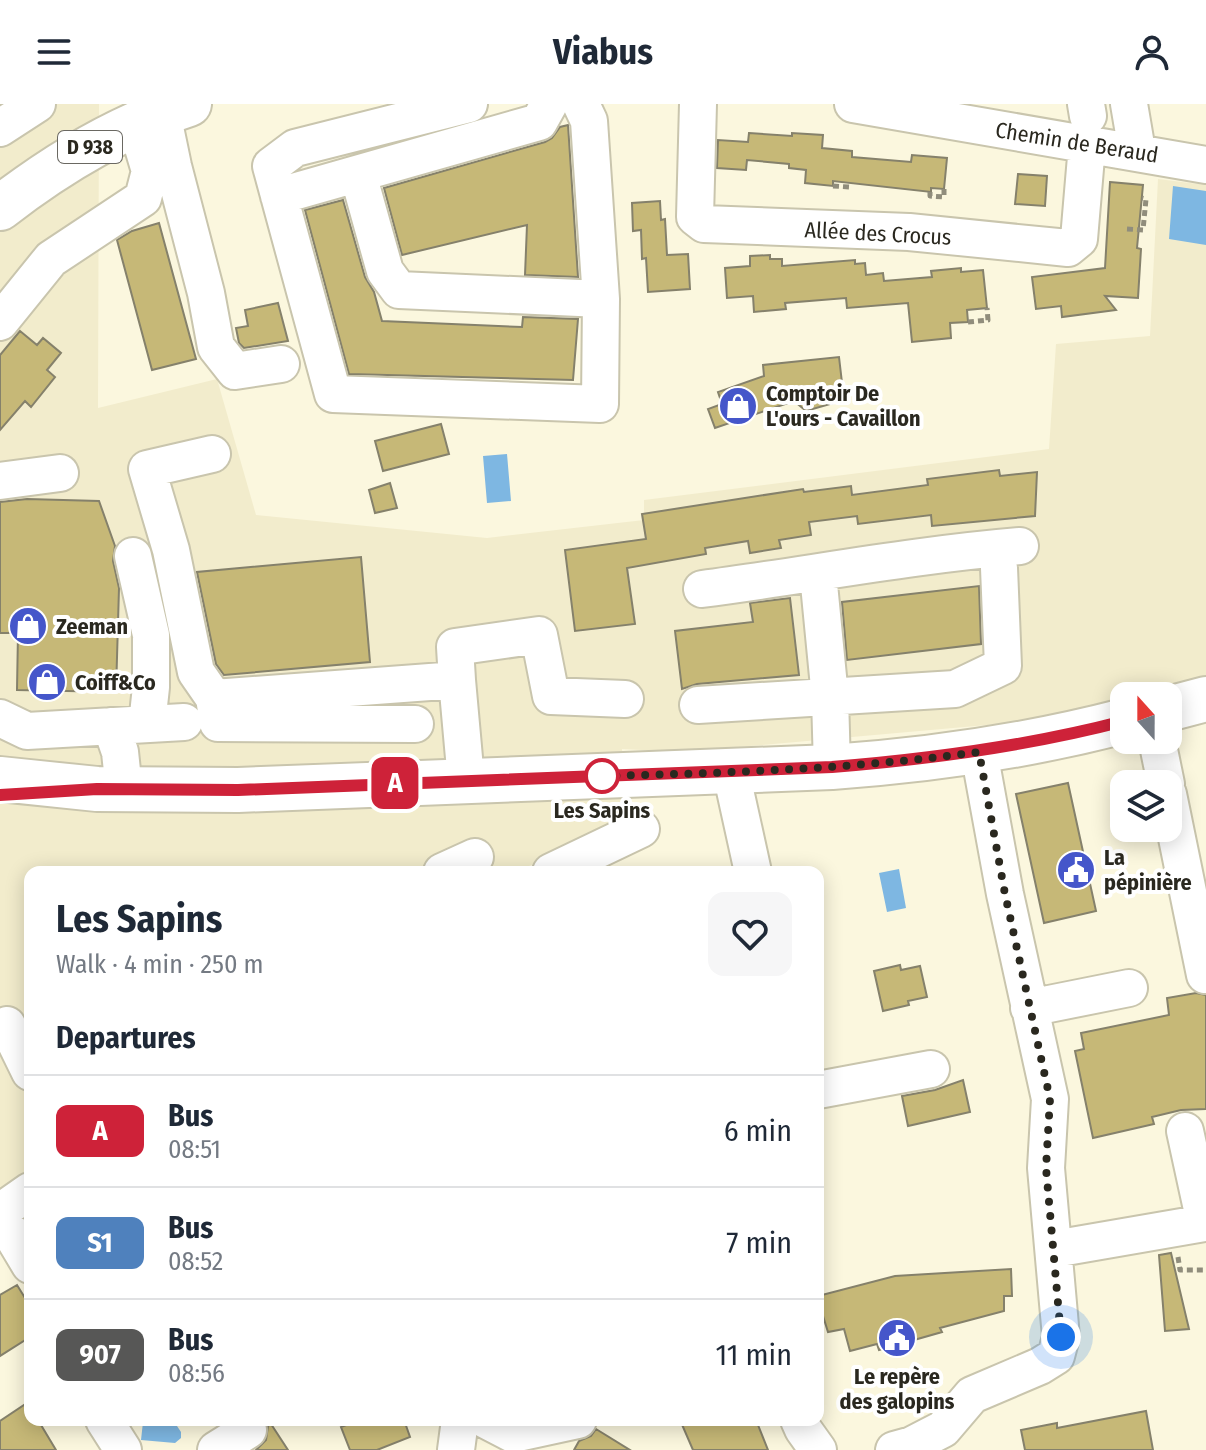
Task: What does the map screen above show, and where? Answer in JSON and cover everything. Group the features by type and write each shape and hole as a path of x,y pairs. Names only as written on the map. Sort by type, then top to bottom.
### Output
{"main road":[{"name":"D 938","path":"0,208 71,157 163,111"},
{"path":"1182,705 1206,699"},
{"path":"0,795 110,790 238,790 832,767 915,761 979,752 1110,724"},
{"path":"0,779 110,790"}],"street":[{"path":"0,128 37,104"},
{"path":"469,104 295,148 271,166 333,394 600,404 601,299 589,121 581,104"},
{"path":"279,196 539,122 549,104"},
{"name":"Allée des Crocus","path":"698,104 695,217 704,224 909,232 1068,248 1079,239 1087,122"},
{"name":"Chemin de Beraud","path":"853,104 1087,122 1137,151 1206,165"},
{"path":"1129,104 1137,151"},
{"path":"0,322 51,259 143,198 163,111"},
{"path":"163,111 216,347 235,371 281,364"},
{"path":"358,174 385,271 399,290 601,299"},
{"path":"212,454 147,469 171,550 196,672 214,698 218,723 415,724"},
{"path":"0,481 60,473"},
{"path":"698,705 955,689 1003,666 1009,557 946,553 702,589"},
{"path":"133,556 151,635 147,724"},
{"path":"818,574 830,697 832,767"},
{"path":"466,780 455,647 539,635 551,696 625,699"},
{"path":"214,698 457,680"},
{"path":"0,718 27,731 184,722"},
{"path":"110,790 120,752 111,726"},
{"path":"894,1450 912,1445 943,1429 972,1395 1056,1356 1061,1337 1046,1168 1050,1099 979,752"},
{"path":"731,772 752,866"},
{"path":"564,866 641,829"},
{"path":"1178,842 1205,975"},
{"path":"455,866 475,857"},
{"path":"1029,1008 1129,988"},
{"path":"7,1025 24,1060"},
{"path":"824,1089 931,1069"},
{"path":"1054,1249 1205,1223 1185,1131"},
{"path":"24,1196 0,1214 24,1255"},
{"path":"108,1426 123,1450"},
{"path":"456,1450 459,1426"},
{"path":"498,1426 513,1434 550,1426"},
{"path":"802,1426 818,1450"},
{"path":"216,1450 248,1430"}],"path":[{"path":"833,186 849,187 849,183"},
{"path":"930,192 930,196 944,197 944,189"},
{"path":"1127,229 1143,230 1146,199 1142,198"},
{"path":"968,322 988,320 987,308"}],"shaded area":[{"path":"0,104 99,104 98,408 217,379 256,515 487,538 644,520 644,500 1049,449 1056,344 1150,336 1158,179 1206,185 1206,678 1182,684 1110,682 1110,702 1032,721 683,752 622,749 625,822 529,866 24,866 24,1179 0,1196"}],"water":[{"path":"1173,186 1206,191 1206,245 1169,239"},
{"path":"507,454 511,501 487,503 483,456"},
{"path":"899,869 906,908 887,912 879,873"},
{"path":"143,1426 177,1426 181,1432 181,1438 175,1443 141,1440"}],"building":[{"path":"568,125 578,277 525,275 527,225 402,255 384,188 545,142 560,127"},
{"path":"749,133 823,135 822,148 852,151 852,157 911,162 912,155 947,158 944,189 931,188 931,192 833,181 833,186 805,183 806,170 789,168 789,164 747,160 746,170 717,168 718,140 748,142"},
{"path":"1018,174 1047,176 1045,206 1015,204"},
{"path":"1110,182 1143,185 1137,248 1141,249 1138,298 1105,296 1116,310 1062,317 1061,306 1036,309 1032,277 1105,268"},
{"path":"343,200 365,277 374,292 382,321 522,327 523,317 578,319 573,380 349,374 305,210"},
{"path":"660,201 661,220 665,219 667,255 688,254 690,289 648,292 641,230 633,231 632,203"},
{"path":"159,223 196,359 152,370 117,240 132,231"},
{"path":"770,255 770,259 782,259 782,266 855,260 855,264 865,263 866,275 883,273 884,281 932,277 931,271 961,268 961,272 983,270 987,308 967,310 968,322 950,323 951,338 912,342 908,303 847,308 846,298 785,303 786,309 754,312 753,296 727,298 725,268 750,266 750,256"},
{"path":"278,303 288,341 244,348 239,343 236,328 248,326 245,310"},
{"path":"20,331 37,345 43,338 61,353 47,370 55,377 31,407 25,401 0,430 0,355"},
{"path":"839,357 844,400 806,411 794,401 715,428 708,409 722,404 718,392 764,376 763,365"},
{"path":"441,424 449,454 383,471 375,441"},
{"path":"999,470 1000,476 1037,472 1035,516 932,526 931,515 858,524 857,516 809,522 811,535 779,540 781,548 750,553 748,541 705,548 706,554 627,568 635,624 575,631 565,550 646,539 642,514 803,489 804,492 851,486 852,495 928,485 927,479"},
{"path":"390,483 397,508 375,513 369,490"},
{"path":"27,499 99,501 115,546 113,561 119,588 116,692 17,690 18,633 0,633 0,502"},
{"path":"361,557 370,662 224,675 216,664 197,572"},
{"path":"979,586 981,644 847,660 842,602"},
{"path":"790,598 799,675 697,684 682,689 675,631 753,622 750,603"},
{"path":"1068,783 1096,911 1044,923 1016,794"},
{"path":"900,965 901,970 920,966 927,997 883,1011 874,971"},
{"path":"1196,993 1206,995 1206,1109 1181,1110 1152,1117 1154,1124 1093,1138 1075,1051 1084,1049 1081,1033 1169,1015 1167,998"},
{"path":"963,1080 970,1112 908,1126 902,1096 935,1090"},
{"path":"1171,1253 1189,1329 1165,1331 1159,1255"},
{"path":"1011,1269 1012,1296 1004,1296 1004,1311 940,1328 942,1332 879,1350 877,1344 850,1351 844,1329 828,1332 824,1319 824,1294 895,1276"},
{"path":"17,1285 24,1296 24,1341 0,1356 0,1295"},
{"path":"24,1405 24,1426 42,1426 56,1450 0,1450 0,1421"},
{"path":"1146,1411 1153,1450 1025,1450 1021,1430 1057,1423 1057,1428"},
{"path":"268,1426 272,1426 288,1450 256,1450 266,1440"},
{"path":"406,1426 410,1437 377,1450 350,1450 341,1427"},
{"path":"683,1426 758,1426 768,1450 693,1450"},
{"path":"596,1429 630,1450 574,1450 579,1441 591,1436"}],"bus line":[{"name":"A","path":"0,795 97,789 238,790 832,767 915,761 979,752 1110,724"}],"place":[{"name":"Comptoir De L'ours - Cavaillon","path":"738,406"},
{"name":"Zeeman","path":"28,626"},
{"name":"Coiff&Co","path":"47,682"},
{"name":"Les Sapins","path":"602,776"},
{"name":"La pépinière","path":"1076,870"},
{"name":"Le repère des galopins","path":"897,1338"}],"route":[{"path":"602,776 832,767 915,761 979,752 1005,894 1050,1099 1046,1168 1061,1337"}]}
